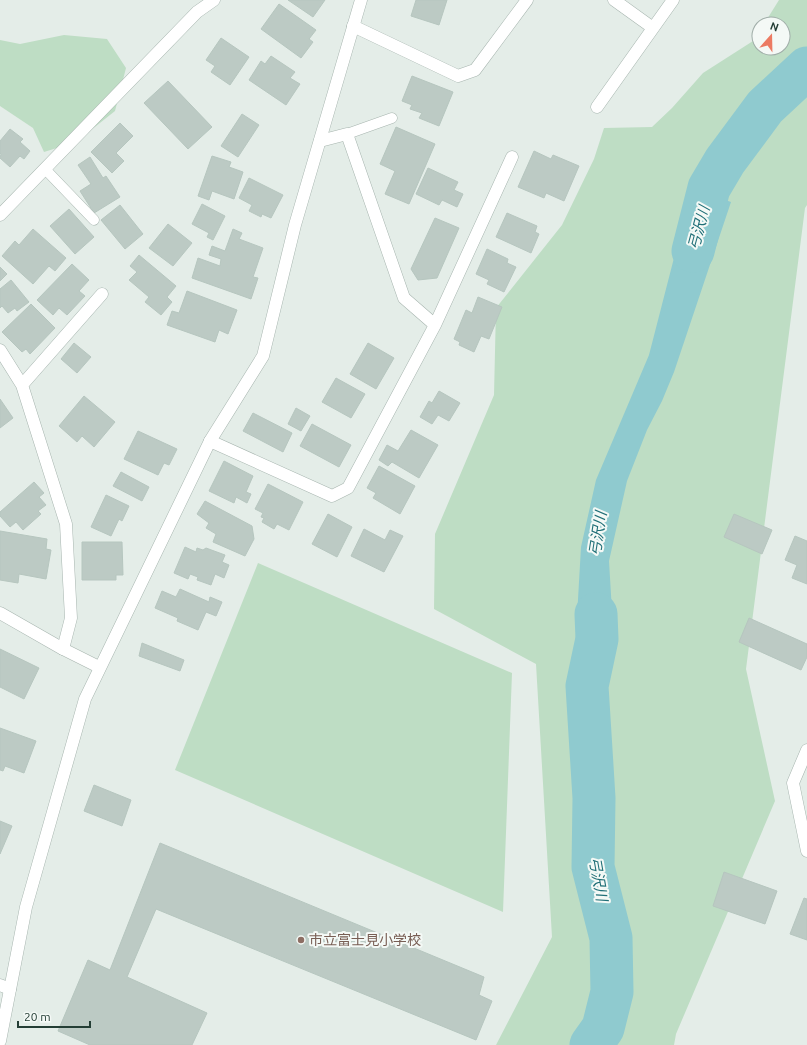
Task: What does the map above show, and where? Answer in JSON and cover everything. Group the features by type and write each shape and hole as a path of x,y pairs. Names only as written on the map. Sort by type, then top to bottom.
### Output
{"street":[{"path":"0,1042 5,987 85,699 99,667 210,441 263,356 294,225 361,0"},
{"path":"353,26 458,76 475,70 527,0"},
{"path":"614,0 653,28"},
{"path":"597,107 673,0"},
{"path":"0,215 207,2"},
{"path":"320,141 347,134 404,298 435,325"},
{"path":"210,441 332,496 348,488 435,325 512,157"},
{"path":"22,385 102,294"},
{"path":"0,350 22,385 66,524 71,618 63,649"},
{"path":"0,613 63,649 99,667"},
{"path":"807,750 793,784 807,851"}],"lane":[{"path":"347,134 392,118"},
{"path":"45,169 94,220"}],"green space":[{"path":"779,0 807,0 807,205 805,208 746,669 775,801 676,1034 674,1045 496,1045 552,937 536,664 434,609 435,534 494,395 496,308 562,225 594,159 604,128 652,127 672,108 703,73 751,42 751,56 791,56 791,16 769,16"},
{"path":"64,35 107,39 126,68 115,111 76,142 44,152 33,128 0,106 0,40 20,44"},
{"path":"258,563 512,673 503,912 175,770"}],"water":[{"path":"807,48 807,90 762,126 729,188 698,180 732,118 764,86 801,57"},
{"path":"692,188 731,202 674,372 662,401 647,430 627,481 609,561 613,628 609,676 574,669 581,547 596,480 649,355"}],"building":[{"path":"288,0 325,0 313,17"},
{"path":"416,0 447,0 439,25 411,16"},
{"path":"279,4 316,30 309,39 313,42 301,58 261,29"},
{"path":"221,38 249,57 230,85 211,72 215,66 206,60"},
{"path":"271,56 295,72 290,78 300,84 286,105 249,80 261,61 265,64"},
{"path":"412,76 453,92 439,126 419,118 422,113 410,109 412,105 402,101"},
{"path":"168,81 212,127 188,149 144,103"},
{"path":"242,114 259,125 238,157 221,146"},
{"path":"120,123 133,136 116,153 124,161 112,173 91,152"},
{"path":"396,127 435,144 409,204 385,194 395,171 380,164"},
{"path":"10,129 23,139 20,142 30,151 24,159 20,156 10,167 0,158 0,141"},
{"path":"534,151 551,159 553,155 579,166 564,201 546,193 544,198 518,187"},
{"path":"212,156 231,162 229,167 243,172 234,199 212,191 209,200 198,196"},
{"path":"90,157 103,178 106,176 120,197 94,213 80,191 91,184 78,165"},
{"path":"428,168 458,182 454,190 463,194 457,207 442,200 439,205 416,194"},
{"path":"249,178 283,195 271,218 262,214 261,217 249,211 252,205 239,198"},
{"path":"202,204 225,216 213,240 207,237 209,233 192,224"},
{"path":"120,205 143,234 125,249 101,220"},
{"path":"69,209 94,237 75,254 50,226"},
{"path":"507,213 537,226 535,232 539,234 531,253 496,237"},
{"path":"435,218 459,228 437,278 418,280 411,269"},
{"path":"168,224 192,243 173,266 149,248"},
{"path":"33,229 66,258 55,271 49,266 33,284 2,256 15,241 19,245"},
{"path":"233,229 242,233 239,239 263,248 253,277 258,278 251,299 192,278 198,258 220,266 221,259 209,255 212,246 225,251"},
{"path":"487,249 508,259 507,263 516,267 504,292 487,284 489,280 476,274"},
{"path":"139,255 176,286 167,297 172,302 161,315 145,302 149,297 129,280 137,272 130,266"},
{"path":"72,264 89,280 79,291 85,296 67,315 59,308 53,315 37,300"},
{"path":"0,267 7,274 0,281"},
{"path":"11,280 29,302 17,311 15,308 8,313 2,306 0,308 0,289"},
{"path":"187,291 237,310 228,334 219,330 215,342 167,325 172,311 179,313"},
{"path":"478,297 502,307 489,339 481,336 474,352 459,345 460,342 454,339 466,310 472,313"},
{"path":"31,304 55,328 30,354 26,349 22,352 2,332"},
{"path":"74,343 91,357 77,373 61,359"},
{"path":"368,343 394,358 376,389 350,374"},
{"path":"336,378 365,394 351,418 322,402"},
{"path":"439,391 460,403 449,421 438,415 432,424 420,417 429,401 432,403"},
{"path":"84,396 115,422 94,447 82,436 77,442 59,426"},
{"path":"0,399 13,418 0,428"},
{"path":"296,408 310,416 301,431 288,424"},
{"path":"253,413 292,433 283,452 243,431"},
{"path":"312,424 351,445 339,467 300,446"},
{"path":"411,430 438,445 419,478 392,462 388,466 379,460 387,445 398,451"},
{"path":"138,431 177,449 169,465 164,463 158,475 124,459"},
{"path":"224,461 253,476 246,492 251,494 247,503 236,497 234,503 209,491"},
{"path":"379,466 415,486 400,514 373,498 376,493 367,488"},
{"path":"121,472 149,487 142,501 113,486"},
{"path":"34,482 44,493 39,497 46,505 38,511 41,514 23,530 16,522 10,527 0,516 0,512"},
{"path":"268,484 303,502 289,530 277,524 274,529 262,522 264,518 261,517 263,513 255,509"},
{"path":"106,495 129,506 122,521 119,519 111,536 91,527"},
{"path":"205,501 252,526 254,539 245,556 213,542 216,534 206,528 209,523 197,514"},
{"path":"328,514 352,527 337,557 312,544"},
{"path":"734,514 772,530 762,554 724,537"},
{"path":"364,529 385,540 390,530 403,536 384,572 351,556"},
{"path":"0,531 47,539 46,549 51,550 46,579 19,574 18,583 0,580"},
{"path":"795,536 807,541 807,584 792,578 797,565 785,560"},
{"path":"82,542 122,542 123,575 116,575 116,580 82,580"},
{"path":"185,547 196,552 197,548 203,550 206,548 225,555 222,562 229,565 224,578 215,574 211,585 197,580 198,577 190,574 188,579 174,573"},
{"path":"180,589 209,602 210,597 222,602 216,616 206,612 198,630 177,621 178,618 155,608 162,591 176,597"},
{"path":"749,618 807,644 807,657 801,670 739,642"},
{"path":"142,643 184,660 180,671 139,656"},
{"path":"0,649 39,668 24,699 0,687"},
{"path":"0,728 36,741 24,773 5,766 3,771 0,770"},
{"path":"94,785 131,800 122,826 84,811"},
{"path":"0,821 12,826 0,854"},
{"path":"160,843 484,977 479,995 492,1001 476,1040 156,909 127,977 207,1013 192,1045 90,1045 58,1031 88,960 110,970"},
{"path":"724,872 777,891 765,924 713,906"},
{"path":"804,898 807,899 807,940 790,934"}],"waterway":[{"name":"弓沢川","path":"693,251 709,188 725,161 765,107 807,68"},
{"name":"弓沢川","path":"591,1045 603,1028 612,992 611,938 593,867 594,798 587,686 597,639 596,614"}],"place":[{"name":"市立富士見小学校","path":"301,940"}]}
